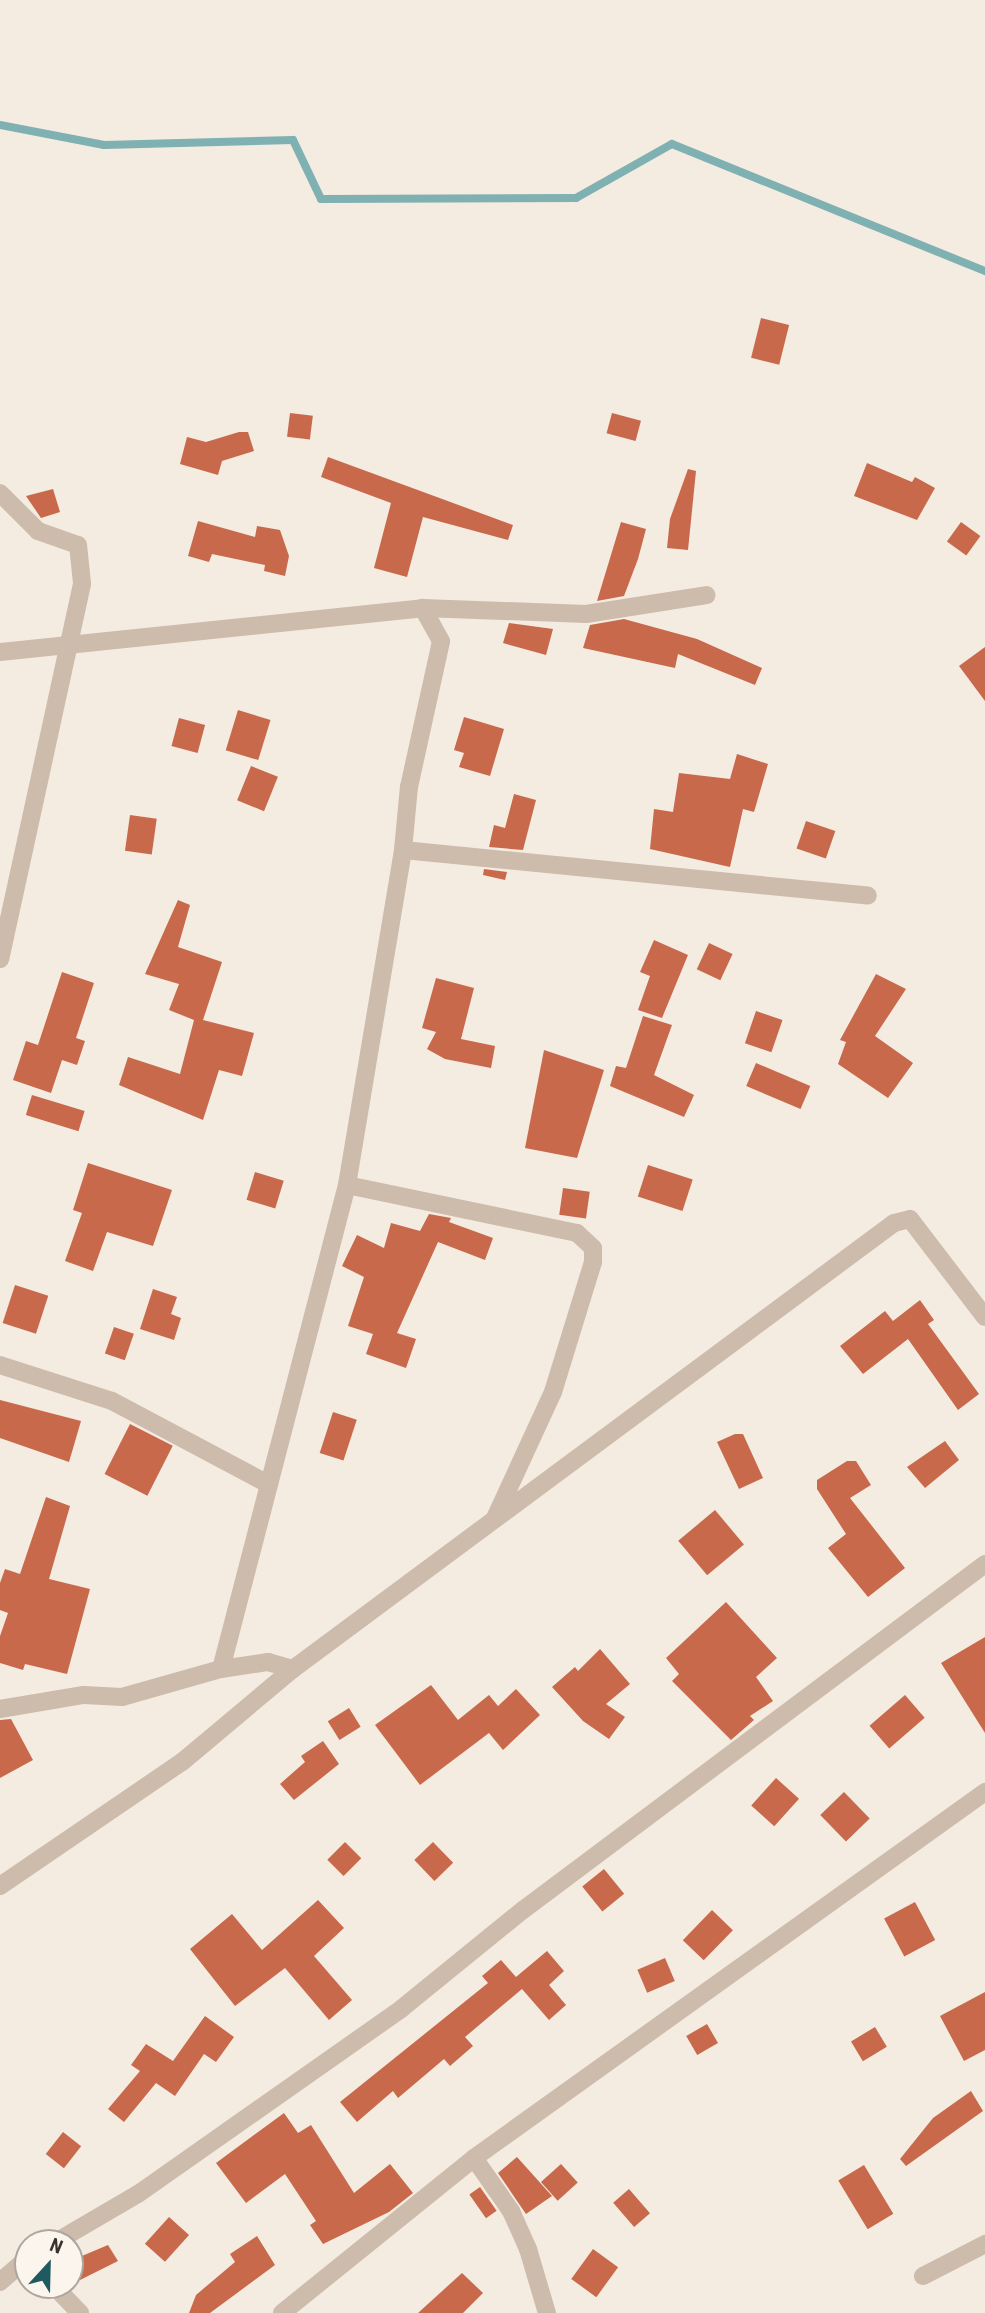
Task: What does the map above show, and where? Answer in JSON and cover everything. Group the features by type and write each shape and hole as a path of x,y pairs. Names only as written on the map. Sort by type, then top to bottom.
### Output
{"street":[{"path":"0,494 38,531 78,545 82,584 0,960"},
{"path":"0,652 70,642 423,608 586,614 707,595"},
{"path":"221,1669 347,1185 403,850 409,787 440,641 423,608"},
{"path":"403,850 868,896"},
{"path":"347,1185 577,1233 593,1248 553,1392 494,1520"},
{"path":"0,1886 182,1762 293,1669 902,1220 909,1219 985,1317"},
{"path":"0,1365 112,1401 268,1484"},
{"path":"78,2229 138,2194 401,2009 523,1910 985,1564"},
{"path":"0,1709 68,1697 122,1697 221,1669 268,1662 293,1669"},
{"path":"282,2313 474,2158 985,1792"},
{"path":"474,2158 510,2211 528,2249 547,2313"},
{"path":"923,2276 985,2244"},
{"path":"0,2282 14,2270"},
{"path":"66,2299 79,2313"}],"building":[{"path":"761,318 789,325 779,365 751,358"},
{"path":"290,413 313,416 310,440 287,437"},
{"path":"612,413 641,421 636,441 607,433"},
{"path":"248,432 254,451 222,461 218,475 180,464 187,437 206,442"},
{"path":"328,457 513,525 508,540 423,517 407,577 374,568 391,503 321,477"},
{"path":"867,463 912,482 915,477 935,488 917,520 854,496"},
{"path":"688,469 696,471 688,550 667,548 670,519"},
{"path":"53,489 60,512 41,518 26,496"},
{"path":"198,521 255,537 257,526 280,530 289,556 285,576 264,571 265,565 212,554 209,562 188,556"},
{"path":"621,522 646,529 638,559 624,596 597,601"},
{"path":"961,522 980,536 966,556 947,541"},
{"path":"624,619 697,639 762,668 755,685 678,654 675,668 583,648 590,625"},
{"path":"509,623 553,629 546,655 503,643"},
{"path":"985,647 985,701 959,666"},
{"path":"238,710 271,720 258,760 226,750"},
{"path":"464,717 504,729 490,776 459,767 464,753 454,750"},
{"path":"179,718 205,725 198,753 171,746"},
{"path":"737,754 768,764 754,812 743,809 730,867 650,849 654,809 673,812 679,773 730,779"},
{"path":"251,766 278,777 264,811 237,800"},
{"path":"514,794 536,800 523,850 489,847 494,825 505,828"},
{"path":"130,815 157,819 152,854 125,851"},
{"path":"806,821 835,831 826,859 797,848"},
{"path":"484,869 507,872 505,880 483,875"},
{"path":"178,900 190,905 178,947 222,962 203,1020 254,1033 242,1076 219,1070 203,1120 119,1085 128,1057 180,1074 194,1020 169,1010 179,984 145,974"},
{"path":"654,940 688,955 662,1018 638,1010 650,976 640,972"},
{"path":"709,943 733,954 720,980 697,969"},
{"path":"62,972 94,983 76,1038 85,1041 77,1065 62,1060 51,1093 13,1080 26,1041 38,1045"},
{"path":"876,974 906,989 875,1036 913,1063 888,1098 838,1064 846,1042 840,1040"},
{"path":"436,978 474,988 461,1039 495,1046 491,1068 445,1059 427,1049 436,1032 422,1028"},
{"path":"756,1011 782,1020 771,1052 745,1043"},
{"path":"643,1016 672,1025 654,1075 694,1095 684,1117 610,1086 616,1066 626,1068"},
{"path":"544,1050 604,1070 577,1158 525,1148"},
{"path":"756,1063 810,1086 801,1109 746,1086"},
{"path":"32,1095 85,1111 78,1131 26,1115"},
{"path":"88,1163 172,1190 153,1246 107,1232 93,1271 65,1261 82,1213 73,1210"},
{"path":"648,1165 693,1180 683,1211 638,1196"},
{"path":"255,1172 284,1181 275,1209 247,1200"},
{"path":"563,1188 590,1192 586,1218 559,1215"},
{"path":"429,1214 451,1218 449,1222 493,1238 485,1260 438,1242 397,1333 416,1339 406,1368 366,1354 373,1334 348,1326 364,1277 342,1266 357,1235 384,1248 391,1223 420,1231"},
{"path":"15,1285 48,1296 36,1334 3,1323"},
{"path":"153,1289 177,1297 171,1314 181,1318 174,1340 140,1329"},
{"path":"920,1300 934,1320 928,1324 979,1394 958,1410 908,1339 863,1374 840,1346 885,1311 893,1321"},
{"path":"114,1327 134,1334 125,1360 105,1353"},
{"path":"0,1400 81,1421 69,1462 0,1438"},
{"path":"333,1412 357,1420 343,1461 320,1453"},
{"path":"130,1424 173,1446 147,1496 105,1474"},
{"path":"735,1434 743,1434 763,1478 739,1489 717,1442"},
{"path":"945,1441 959,1460 925,1488 907,1467"},
{"path":"847,1461 856,1461 871,1485 850,1498 905,1568 868,1597 828,1548 846,1534 817,1489 817,1480"},
{"path":"46,1497 70,1506 49,1579 90,1589 67,1674 25,1664 23,1670 0,1663 0,1636 8,1613 0,1610 0,1583 5,1569 20,1574"},
{"path":"715,1510 744,1544 707,1575 678,1541"},
{"path":"726,1602 777,1658 756,1677 773,1701 750,1716 754,1720 731,1740 672,1681 679,1674 666,1658"},
{"path":"985,1637 985,1733 941,1663"},
{"path":"600,1649 630,1684 606,1704 625,1717 609,1739 583,1721 552,1687 575,1667 578,1671"},
{"path":"431,1685 458,1720 489,1695 498,1706 516,1689 540,1715 503,1750 489,1733 420,1785 375,1725"},
{"path":"905,1695 925,1718 889,1748 870,1726"},
{"path":"349,1708 361,1727 339,1740 328,1721"},
{"path":"11,1719 33,1760 0,1778 0,1720"},
{"path":"323,1741 339,1764 294,1800 280,1784 305,1762 301,1756"},
{"path":"776,1778 799,1799 774,1826 751,1805"},
{"path":"844,1792 870,1819 846,1842 820,1815"},
{"path":"345,1842 361,1858 344,1876 327,1860"},
{"path":"433,1842 453,1863 434,1881 414,1860"},
{"path":"604,1869 624,1894 602,1911 582,1887"},
{"path":"318,1900 344,1928 314,1956 352,2000 329,2020 285,1968 235,2006 190,1949 232,1914 262,1950"},
{"path":"915,1902 935,1940 904,1956 884,1918"},
{"path":"712,1910 733,1930 704,1960 683,1940"},
{"path":"547,1951 564,1971 549,1985 566,2005 549,2020 522,1989 465,2037 473,2046 450,2066 444,2059 398,2098 393,2091 357,2122 340,2102 488,1983 482,1976 501,1960 516,1977"},
{"path":"665,1958 675,1981 647,1993 637,1970"},
{"path":"985,1992 985,2050 964,2061 940,2016"},
{"path":"205,2016 234,2037 216,2062 204,2054 175,2096 156,2083 124,2122 108,2109 140,2071 131,2065 146,2044 173,2061"},
{"path":"707,2024 718,2043 697,2055 686,2036"},
{"path":"875,2027 887,2047 863,2061 851,2041"},
{"path":"971,2091 983,2111 906,2166 900,2159 933,2118"},
{"path":"284,2113 298,2133 311,2125 354,2193 390,2164 413,2193 389,2212 323,2244 310,2225 316,2221 285,2174 246,2203 216,2163"},
{"path":"63,2132 81,2146 64,2168 46,2154"},
{"path":"517,2157 552,2196 526,2214 498,2173"},
{"path":"561,2164 578,2183 558,2201 541,2182"},
{"path":"864,2165 893,2214 868,2229 838,2180"},
{"path":"480,2187 497,2211 486,2218 469,2194"},
{"path":"629,2189 650,2213 634,2227 613,2203"},
{"path":"169,2217 189,2235 165,2262 145,2244"},
{"path":"257,2236 275,2265 210,2313 189,2313 196,2295 235,2262 230,2254"},
{"path":"108,2245 118,2261 84,2278 84,2255"},
{"path":"593,2249 618,2267 596,2297 571,2279"},
{"path":"462,2273 483,2293 463,2313 418,2313"}],"waterway":[{"path":"0,125 104,145 293,140 321,199 576,198 672,144 985,271"}]}
